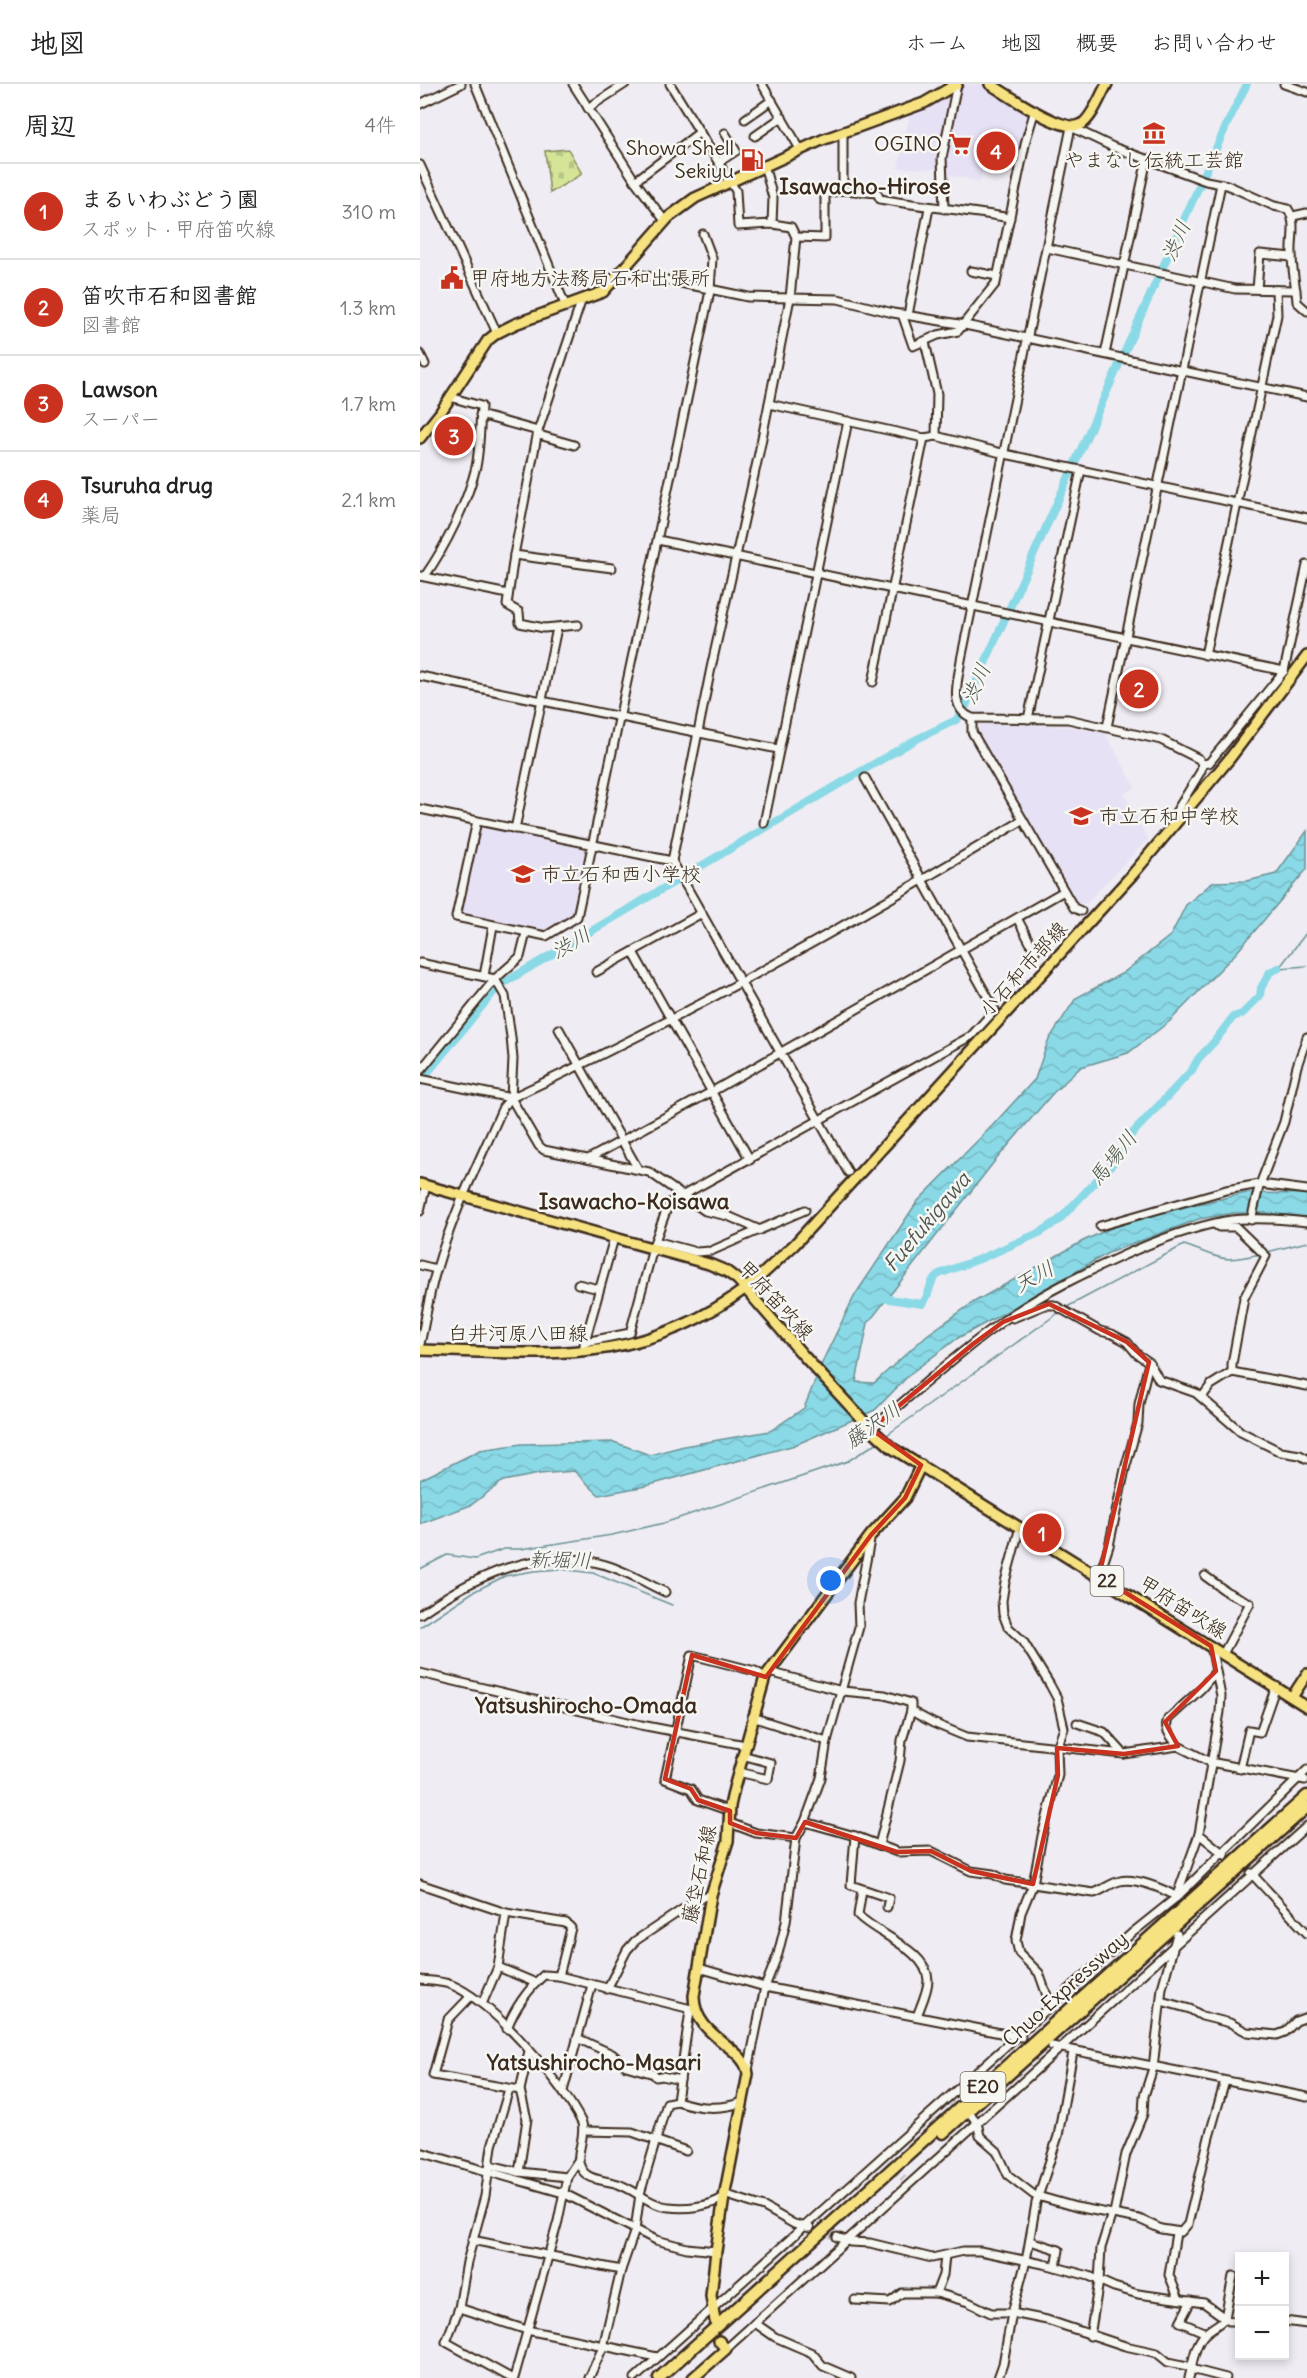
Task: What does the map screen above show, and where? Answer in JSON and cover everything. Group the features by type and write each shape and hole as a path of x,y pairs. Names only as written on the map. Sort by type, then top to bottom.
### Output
{"highway":[{"name":"Chuo Expressway","path":"659,2378 1307,1796"},
{"name":"Chuo Expressway","path":"669,2378 1307,1807"}],"main road":[{"path":"420,438 482,348 498,333 603,292 664,221 689,201 800,149 924,103 957,84"},
{"path":"990,84 1060,124 1071,127 1081,124 1088,118 1107,84"},
{"name":"小石和市部線","path":"748,1290 794,1245 1079,934 1230,758 1307,656"},
{"name":"甲府笛吹線","path":"423,1184 614,1238 654,1245 721,1269 734,1276 803,1355 886,1444 1307,1707"},
{"name":"白井河原八田線","path":"420,1350 584,1352 619,1347 666,1333 748,1290"},
{"name":"藤垈石和線","path":"692,2011 711,1895 727,1847 730,1811 738,1772 752,1717 767,1675 871,1535 905,1498 921,1465"},
{"path":"1292,1697 1307,1674"},
{"path":"692,2011 705,2027 742,2060 748,2070 716,2251 711,2296 715,2321"},
{"path":"693,2378 726,2349 719,2341"}],"street":[{"path":"420,104 461,84"},
{"path":"475,84 566,307"},
{"path":"573,84 635,181 664,221"},
{"path":"588,108 624,84"},
{"path":"670,84 736,191 738,226 772,224 791,227 796,237 790,298 769,404 672,861 848,1172"},
{"path":"762,84 800,149"},
{"path":"944,209 942,158 957,84"},
{"path":"1284,84 1307,92"},
{"path":"745,119 772,100"},
{"path":"929,208 905,314 913,346 938,335 958,331 996,283 1029,126 1035,110"},
{"path":"755,136 782,117"},
{"path":"1081,911 1074,908 972,732 968,717 959,709 956,691 1071,127 1113,147 1206,181 1221,184 1274,206 1288,208 1293,216 1292,257 1297,302 1307,311"},
{"path":"635,181 700,132"},
{"path":"843,132 843,190"},
{"path":"719,162 736,151 724,133"},
{"path":"1105,354 1147,159"},
{"path":"420,165 498,333"},
{"path":"764,165 773,198 772,224"},
{"path":"1107,727 1221,184"},
{"path":"796,237 825,238 825,194 843,190 877,193 880,199 929,208 1010,218"},
{"path":"1293,216 1307,213"},
{"path":"477,821 456,917 546,936 578,917 710,291 712,258 703,234"},
{"path":"1047,248 1235,289 1296,290"},
{"path":"1257,289 1260,255 1292,257"},
{"path":"623,271 710,291 748,297 838,299 871,309 965,325 1127,360 1306,394"},
{"path":"971,271 997,276"},
{"path":"1205,655 1277,315 1276,290"},
{"path":"578,625 557,628 520,623 519,612 507,605 514,555 538,433 581,302"},
{"path":"925,342 937,394 936,436"},
{"path":"420,354 424,364"},
{"path":"422,576 436,561 468,492 476,465 481,406 450,397"},
{"path":"769,404 924,438 936,436 1005,454 1307,518"},
{"path":"480,415 574,445"},
{"path":"764,823 848,421"},
{"path":"873,682 924,438"},
{"path":"1028,719 1079,469"},
{"path":"658,540 1284,671"},
{"path":"514,555 612,568"},
{"path":"1202,764 1209,763 1284,671 1307,565"},
{"path":"422,576 508,594"},
{"path":"515,829 557,628"},
{"path":"420,676 778,749"},
{"path":"968,717 1068,719 1161,740 1199,759 1202,764 1201,771 1171,820 1173,827"},
{"path":"585,1342 630,1334 666,1207 971,1036 995,1010 865,778"},
{"path":"420,809 672,861"},
{"path":"420,1344 436,1269 463,1195 503,1107 511,1098 673,1019 742,982 922,881 1023,820"},
{"path":"588,1159 713,1091 1064,891"},
{"path":"596,972 702,913"},
{"path":"1017,918 1035,951"},
{"path":"484,976 493,926"},
{"path":"420,1071 495,981 520,957 526,933"},
{"path":"633,951 750,1160"},
{"path":"420,963 484,976 495,981 505,996 512,1048 511,1098 539,1146 544,1150 649,1172 705,1210 728,1216 760,1230"},
{"path":"559,1029 638,1169"},
{"path":"1252,1218 1259,1186 1284,1122 1297,1066 1307,1037"},
{"path":"1297,1066 1307,1068"},
{"path":"420,1079 511,1098"},
{"path":"420,1211 423,1184"},
{"path":"1100,1226 1216,1193 1259,1186 1307,1190"},
{"path":"654,1245 703,1252 711,1251 805,1210"},
{"path":"872,1430 973,1344 1003,1322 1048,1294 1103,1265 1179,1233 1214,1224 1252,1218 1307,1222"},
{"path":"1214,1224 1219,1227 1236,1227 1264,1253 1266,1262 1244,1298 1232,1372"},
{"path":"584,1352 614,1238"},
{"path":"420,1265 436,1269"},
{"path":"578,1284 599,1289"},
{"path":"1003,1322 1045,1305 1057,1307 1100,1331 1112,1334 1126,1342 1137,1354 1149,1362 1159,1380 1202,1397 1241,1432 1281,1452 1300,1455 1307,1459"},
{"path":"1099,1576 1138,1423 1139,1404 1149,1362"},
{"path":"1202,1397 1211,1385 1232,1372 1307,1386"},
{"path":"1020,1527 1005,1582 1002,1601 1003,1614 1008,1627 1023,1641 1057,1698 1064,1728 1057,1748 1058,1776 1042,1836 1033,1884 1021,1913 1016,1941 1023,1959 1039,1973 1051,2007"},
{"path":"748,2070 765,1987 778,1954 786,1922 796,1838 805,1822 821,1778 827,1741 859,1627 858,1603 871,1535"},
{"path":"420,1614 450,1593 492,1573 537,1559 564,1558 606,1565 665,1592"},
{"path":"1205,1576 1227,1592 1250,1603 1223,1654"},
{"path":"1177,1899 1199,1834 1220,1712 1221,1696 1211,1646"},
{"path":"730,1811 698,1800 691,1789 665,1779 692,1655 767,1675 842,1691 885,1695 911,1703 911,1711 902,1740 900,1761 879,1845"},
{"path":"1216,1671 1168,1719 1167,1731 1178,1746 1210,1762 1305,1780"},
{"path":"420,1673 675,1732 743,1750 771,1763 768,1779 738,1772"},
{"path":"1240,1769 1249,1730 1260,1732 1275,1686"},
{"path":"911,1711 967,1737 1124,1754 1178,1746"},
{"path":"752,1717 827,1741"},
{"path":"1077,1723 1104,1732 1124,1754"},
{"path":"635,2378 712,2308 883,2162 1051,2007 1177,1899 1224,1855 1307,1770"},
{"path":"805,1822 855,1836 897,1852 931,1851 971,1871 993,1874 1005,1880 1094,1893 1120,1881 1132,1881 1165,1889 1177,1899"},
{"path":"730,1824 756,1833 796,1838"},
{"path":"726,2349 845,2241 906,2181 1056,2046 1176,1943 1251,1873 1307,1826"},
{"path":"1199,1834 1224,1855"},
{"path":"855,1836 851,1885 889,1898 887,1907"},
{"path":"1251,1873 1307,1933"},
{"path":"420,1884 506,1913 566,1923 572,1928 559,1976"},
{"path":"862,1890 858,1915 919,1959 927,1970 928,1983 917,2016"},
{"path":"607,1989 627,1950 635,1941 701,1897 711,1895"},
{"path":"482,2004 498,1967 506,1913"},
{"path":"1090,2336 1099,2281 1101,2248 1113,2213 1126,2154 1143,2114 1144,2096 1153,2068 1162,1988 1177,1934"},
{"path":"498,1967 536,1983"},
{"path":"699,1968 765,1987 1021,2037"},
{"path":"507,2029 521,2004 544,1975 559,1976 692,2011 677,2101"},
{"path":"420,1980 452,1985 482,2004 554,2078 578,2115 584,2131 579,2159 567,2177 558,2221 512,2378 446,2342 459,2308 472,2240 490,2168 492,2146 509,2089"},
{"path":"563,2091 592,1985"},
{"path":"471,1996 448,2020 432,2074 520,2090"},
{"path":"1161,2001 1190,2009 1202,2016 1224,2021 1247,2032 1277,2035 1285,2032 1296,2021 1307,2017"},
{"path":"577,2038 612,2054 626,2066 654,2074 656,2077 680,2080"},
{"path":"1056,2046 1073,2052 1307,2097"},
{"path":"519,2172 527,2119 520,2090 530,2051"},
{"path":"998,2378 1004,2364 1012,2313 1026,2261 1038,2196 1058,2136 1073,2052"},
{"path":"975,2119 980,2136 997,2151 1008,2175 1026,2191 1076,2207 1139,2219 1176,2233 1185,2230 1188,2224 1225,2081"},
{"path":"590,2378 603,2347 621,2270 635,2230 640,2194 667,2103 677,2101 692,2106 718,2108 743,2102"},
{"path":"584,2131 632,2133 686,2151"},
{"path":"420,2152 490,2168 567,2177"},
{"path":"579,2159 582,2171 590,2177 617,2184 668,2207 709,2204 724,2196 764,2208 807,2228"},
{"path":"490,2168 563,2193 635,2230 672,2245 716,2251"},
{"path":"1176,2233 1169,2275 1179,2299"},
{"path":"837,2237 845,2241 870,2243 933,2258 963,2251 980,2251 1056,2267 1138,2294 1204,2303 1214,2308 1224,2319 1235,2321"},
{"path":"472,2240 621,2270"},
{"path":"1030,2241 1059,2250 1056,2267"},
{"path":"936,2293 943,2275 945,2256"},
{"path":"1189,2378 1197,2346 1206,2333 1224,2319 1233,2276"},
{"path":"855,2300 890,2302 902,2293 936,2293 968,2302 991,2313 1012,2313 1047,2320 1090,2336 1157,2353 1168,2362 1226,2378"},
{"path":"1191,2301 1180,2322 1206,2333"},
{"path":"459,2308 527,2330 657,2357"},
{"path":"1289,2322 1307,2324"},
{"path":"754,2323 775,2337 812,2353 824,2366 851,2378"}],"highlighted area":[{"path":"1049,1304 1127,1342 1149,1362 1099,1576 1211,1646 1216,1671 1165,1722 1178,1746 1124,1754 1057,1748 1058,1775 1033,1884 971,1871 931,1851 897,1852 805,1822 796,1838 756,1833 730,1823 730,1811 698,1800 691,1789 665,1779 692,1655 766,1677 871,1535 905,1498 921,1465 871,1429 973,1344 1003,1322"}],"shaded area":[{"path":"984,84 1031,112 1020,164 1002,160 1000,172 983,169 980,182 944,173 940,169 898,168 910,114 962,85"},
{"name":"市立石和中学校","path":"980,723 1070,727 1105,733 1135,787 1124,794 1148,839 1086,903 1076,903 977,732"},
{"path":"478,825 587,845 589,848 575,916 543,933 461,916 459,913"}],"green space":[{"path":"568,149 582,174 550,193 545,151"}],"water":[{"path":"1307,831 1307,869 1237,952 1170,1021 1128,1053 1081,1067 1053,1093 994,1162 868,1323 856,1382 874,1383 927,1335 974,1302 1083,1241 1111,1228 1172,1210 1246,1193 1307,1194 1307,1217 1234,1213 1199,1219 1108,1253 958,1338 911,1373 875,1410 795,1445 646,1486 599,1495 574,1471 539,1474 503,1481 471,1505 420,1524 420,1480 480,1450 522,1444 614,1442 650,1455 684,1446 770,1431 804,1408 825,1356 855,1295 917,1202 1035,1079 1048,1041 1076,998 1123,973 1171,935 1186,905 1213,882 1247,881 1276,874"}],"waterway":[{"name":"渋川","path":"420,1082 496,989 507,981 853,776 915,740 956,720 963,712 1247,84"},
{"name":"馬場川","path":"1279,968 1307,932"},
{"path":"1280,968 1307,966"},
{"name":"馬場川","path":"876,1297 922,1304 935,1277 939,1274 1041,1232 1059,1220 1113,1163 1130,1136 1192,1070 1198,1059 1233,1017 1242,1014 1260,996 1261,988 1270,972 1279,968"},
{"name":"藤沢川","path":"1267,1252 1307,1242"},
{"name":"藤沢川","path":"1065,1308 1184,1245 1227,1259 1260,1254"},
{"name":"藤沢川","path":"884,1437 1061,1311"},
{"name":"藤沢川","path":"420,1569 447,1555 475,1559 504,1549 521,1549 612,1535 664,1523 848,1461 878,1442"},
{"name":"新堀川","path":"420,1627 473,1592 505,1576 534,1571 560,1569 593,1573 672,1605"}],"tunnel":[{"path":"951,2104 962,2110"},
{"path":"887,2162 904,2179"},
{"path":"810,2228 837,2237"}],"place":[{"name":"やまなし伝統工芸館","path":"1154,133"},
{"name":"OGINO","path":"960,144"},
{"name":"Tsuruha drug","path":"996,151"},
{"name":"Showa Shell Sekiyu","path":"752,160"},
{"name":"甲府地方法務局石和出張所","path":"452,278"},
{"name":"Lawson","path":"454,436"},
{"name":"笛吹市石和図書館","path":"1139,689"},
{"name":"市立石和中学校","path":"1081,816"},
{"name":"市立石和西小学校","path":"523,874"},
{"name":"まるいわぶどう園","path":"1042,1533"}],"district":[{"name":"Isawacho-Hirose","path":"865,186"},
{"name":"Isawacho-Koisawa","path":"634,1201"},
{"name":"Yatsushirocho-Omada","path":"586,1705"},
{"name":"Yatsushirocho-Masari","path":"594,2062"}],"water label":[{"name":"Fuefukigawa","path":"927,1222"},
{"name":"天川","path":"1034,1277"}]}
